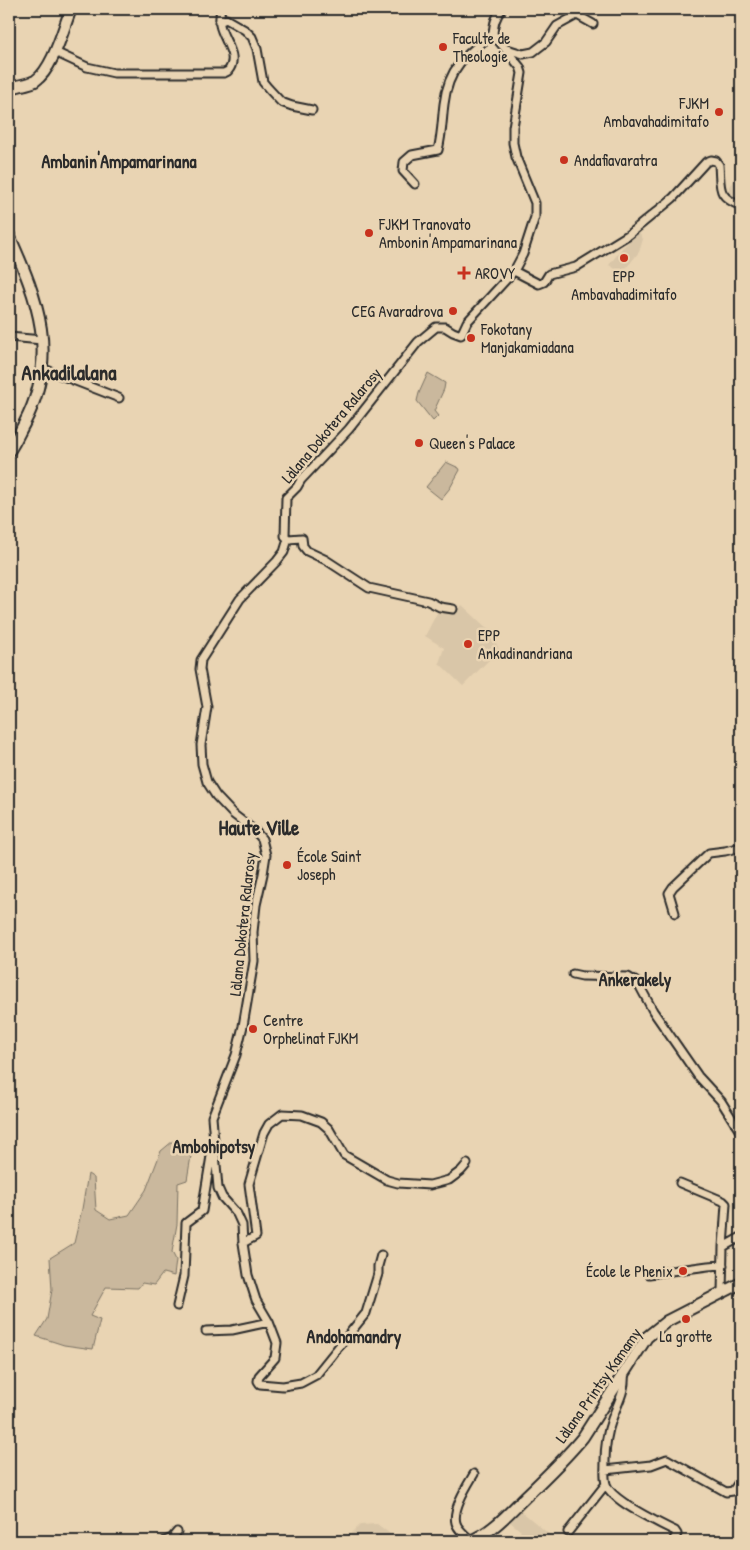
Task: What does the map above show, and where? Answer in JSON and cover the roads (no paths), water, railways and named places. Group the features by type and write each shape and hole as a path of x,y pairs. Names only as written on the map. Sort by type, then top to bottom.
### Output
{"street":[{"path":"9,89 34,82 44,72 55,52 71,9"},
{"path":"55,52 87,67 114,73 224,73 228,71 232,63 231,49 219,22 221,18 220,9"},
{"path":"502,9 497,14 494,22 493,34 520,67 522,73 513,128 513,143 516,157 535,202 535,217 523,254 514,271 539,284 544,282 549,274 576,267 604,248 628,235 673,198 706,162 711,160 716,161 719,165 719,181 724,196 730,202 741,206"},
{"path":"506,49 523,54 533,52 546,42 557,26 577,15 593,24"},
{"path":"219,22 226,19 236,23 252,37 257,49 263,82 281,102 312,110"},
{"path":"415,184 404,171 404,162 412,155 438,150 442,137 444,103 453,72 473,49 493,34"},
{"path":"9,234 30,286 42,330 42,368 34,403 9,451"},
{"name":"Làlana Dokotera Ralarosy","path":"381,1254 378,1274 366,1313 316,1375 301,1383 283,1386 260,1384 258,1381 259,1376 275,1358 276,1343 269,1322 256,1300 248,1275 242,1225 237,1214 222,1197 218,1188 212,1117 236,1055 250,989 254,961 253,932 256,905 266,855 262,839 233,814 216,796 207,782 202,764 201,746 207,707 200,670 201,660 240,599 284,552 288,539 285,536 286,498 349,429 418,342 436,328 445,327 461,335 467,322 514,271"},
{"path":"9,337 42,340"},
{"path":"42,368 120,398"},
{"path":"288,539 302,538 302,546 308,551 326,560 369,588 452,609"},
{"path":"675,913 669,893 673,887 709,853 726,852 741,847"},
{"path":"573,974 628,977 638,983 653,1011 693,1068 721,1101 741,1132"},
{"path":"243,1243 256,1236 249,1184 258,1150 269,1124 282,1114 302,1115 321,1122 329,1129 344,1155 387,1180 398,1183 430,1185 449,1180 467,1164"},
{"path":"177,1306 184,1276 186,1223 202,1211 208,1166 214,1142"},
{"path":"680,1183 726,1204 722,1293"},
{"path":"723,1247 741,1237"},
{"path":"649,1274 723,1265"},
{"name":"Làlana Printsy Kamamy","path":"471,1541 501,1521 571,1452 583,1437 641,1344 661,1325 741,1283"},
{"path":"206,1331 232,1330 269,1322"},
{"path":"624,1372 625,1386 607,1434 606,1484 614,1495 632,1508 675,1531 677,1534 674,1541"},
{"path":"605,1470 651,1465 666,1459 726,1492 733,1491 741,1480"},
{"path":"471,1541 460,1530 456,1522 456,1514 462,1496 474,1474"},
{"path":"568,1532 606,1484"},
{"path":"165,1541 172,1538 177,1532"}],"place":[{"name":"Faculte de Theologie","path":"443,47"},
{"name":"FJKM Ambavahadimitafo","path":"719,112"},
{"name":"Andafiavaratra","path":"564,160"},
{"name":"FJKM Tranovato Ambonin'Ampamarinana","path":"369,233"},
{"name":"EPP Ambavahadimitafo","path":"624,258"},
{"name":"AROVY","path":"464,273"},
{"name":"CEG Avaradrova","path":"453,311"},
{"name":"Fokotany Manjakamiadana","path":"471,338"},
{"name":"Queen's Palace","path":"419,443"},
{"name":"EPP Ankadinandriana","path":"468,644"},
{"name":"École Saint Joseph","path":"287,865"},
{"name":"Centre Orphelinat FJKM","path":"253,1029"},
{"name":"École le Phenix","path":"683,1271"},
{"name":"La grotte","path":"686,1319"}],"district":[{"name":"Ambanin'Ampamarinana","path":"119,162"},
{"name":"Ankadilalana","path":"69,373"},
{"name":"Haute Ville","path":"259,828"},
{"name":"Ankerakely","path":"635,980"},
{"name":"Ambohipotsy","path":"214,1147"},
{"name":"Andohamandry","path":"354,1337"}]}
